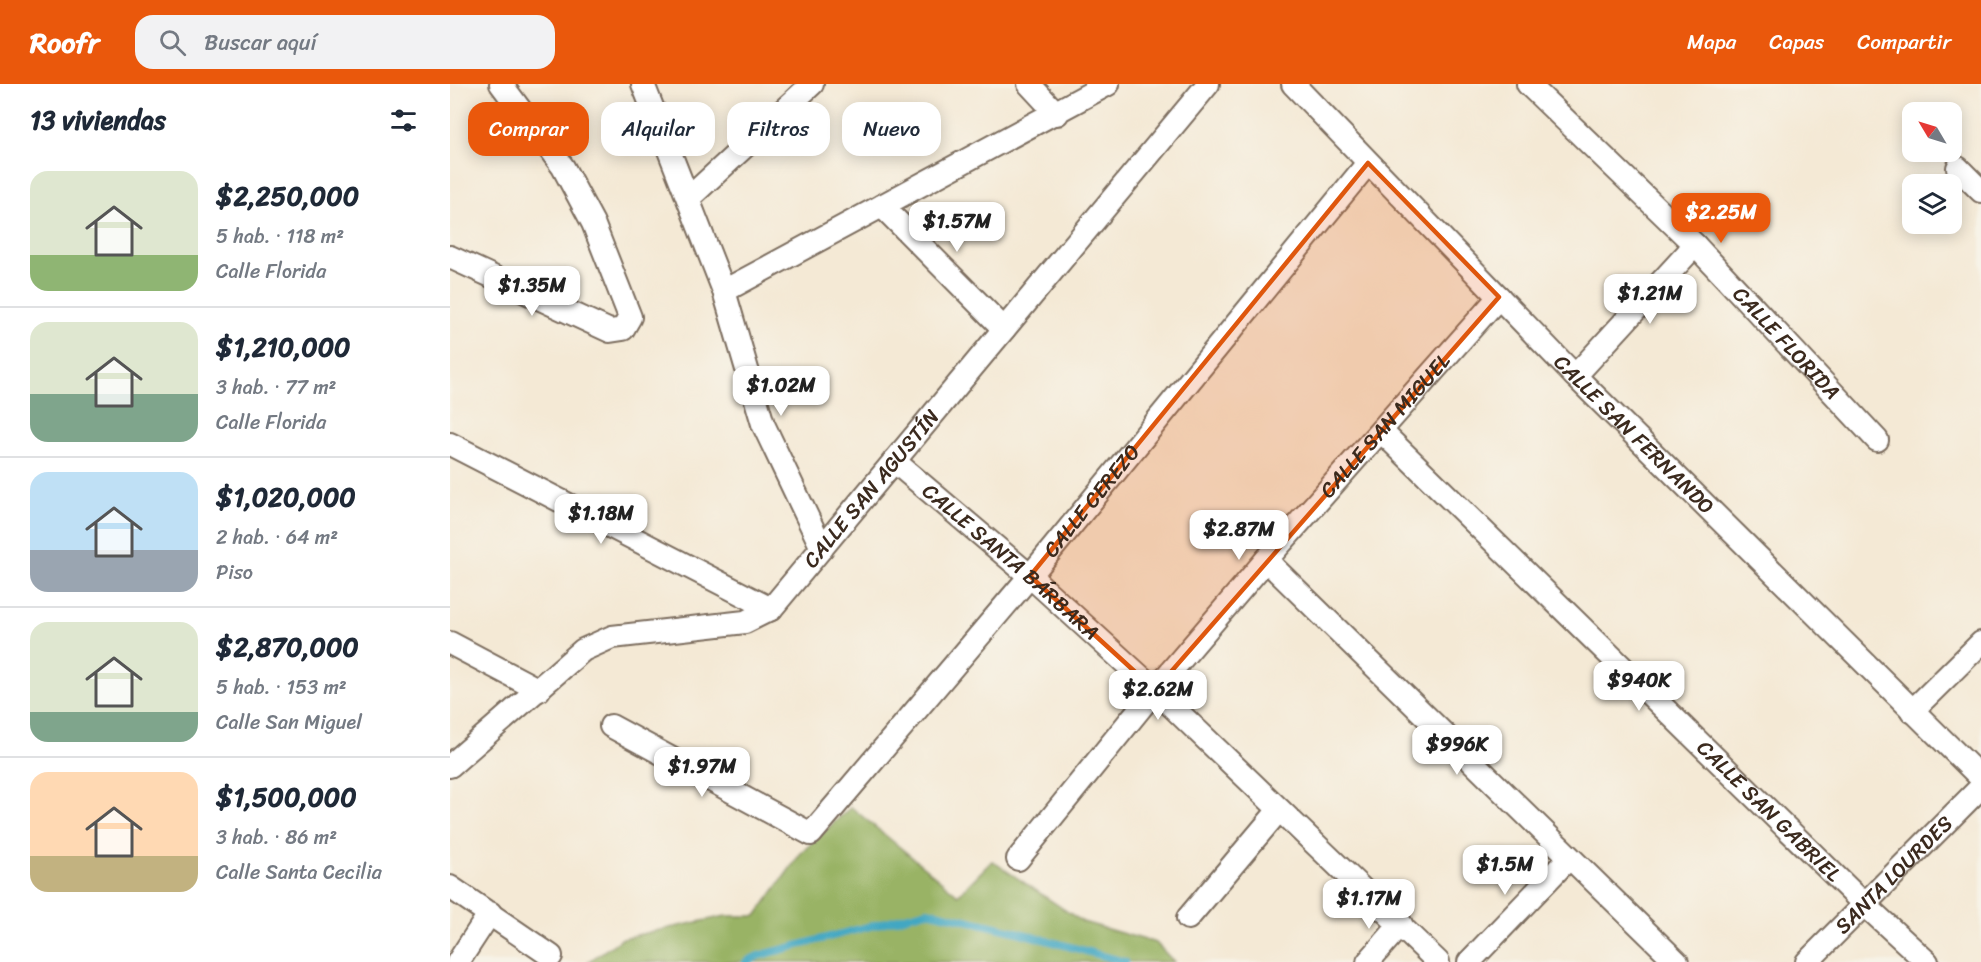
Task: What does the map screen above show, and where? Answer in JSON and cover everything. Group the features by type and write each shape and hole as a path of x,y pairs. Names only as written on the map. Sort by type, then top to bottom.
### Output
{"street":[{"path":"450,257 610,331 623,329 630,316 593,223 563,167 501,84"},
{"path":"643,84 724,291 763,424 822,548"},
{"path":"689,198 812,84"},
{"path":"1029,84 1057,114"},
{"path":"724,291 1057,114 1108,84"},
{"name":"CALLE SAN AGUSTÍN","path":"450,766 583,650 612,637 745,622 771,609 1208,84"},
{"name":"CALLE SAN FERNANDO","path":"1293,84 1575,376 1981,778"},
{"name":"CALLE FLORIDA","path":"1528,84 1695,245 1877,440"},
{"name":"CALLE CEREZO","path":"611,726 811,834 1030,576 1368,163"},
{"path":"1958,168 1981,190"},
{"path":"882,206 1004,329"},
{"path":"1575,376 1695,245"},
{"name":"CALLE SAN MIGUEL","path":"1018,859 1155,690 1266,560 1499,297"},
{"name":"CALLE SAN GABRIEL","path":"1382,431 1864,905 1927,962"},
{"path":"450,444 771,609"},
{"name":"CALLE SANTA BÁRBARA","path":"894,461 1030,576 1155,690 1438,962"},
{"path":"1266,560 1677,962"},
{"path":"450,643 539,690"},
{"path":"1912,711 1981,643"},
{"name":"SANTA LOURDES","path":"1807,962 1981,788"},
{"path":"1188,918 1279,810"},
{"path":"1469,962 1569,858"},
{"path":"450,887 551,956"},
{"path":"458,962 490,913"},
{"path":"1368,962 1401,924"}],"highlighted area":[{"path":"1368,163 1499,297 1155,690 1030,576"}],"green space":[{"path":"851,807 958,895 992,861 1083,922 1156,943 1174,962 588,962 623,938 726,916 756,916 801,853"}],"waterway":[{"path":"746,962 758,956 927,911 1013,931 1125,962"}]}
